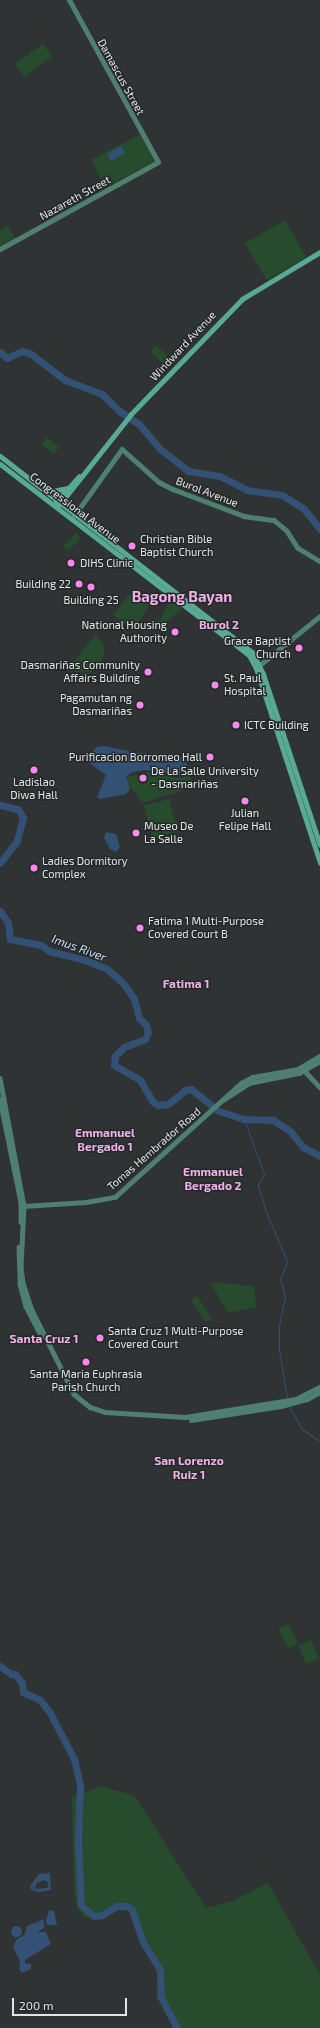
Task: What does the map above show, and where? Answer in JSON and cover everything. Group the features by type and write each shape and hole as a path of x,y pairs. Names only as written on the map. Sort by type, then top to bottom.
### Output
{"main road":[{"name":"Windward Avenue","path":"57,504 126,419 242,299 320,252"},
{"name":"Congressional Avenue","path":"0,456 47,492 57,504"},
{"name":"Congressional Avenue","path":"0,464 73,516 243,648 258,667 320,845"},
{"name":"Windward Avenue","path":"57,504 67,488 80,476"},
{"path":"47,492 67,488"},
{"name":"Congressional Avenue","path":"258,667 320,863"}],"street":[{"name":"Damascus Street","path":"69,0 158,162"},
{"name":"Nazareth Street","path":"0,250 158,162"},
{"name":"Burol Avenue","path":"73,516 122,448 159,482 173,489 244,516 274,520 287,531 298,548 320,561"},
{"path":"258,667 320,616"},
{"name":"Tomas Hembrador Road","path":"304,1069 320,1056"},
{"name":"Tomas Hembrador Road","path":"23,1206 86,1202 115,1197 222,1100 248,1079 304,1069 320,1061"},
{"path":"304,1069 320,1087"},
{"path":"0,1078 23,1206 21,1266 29,1305 67,1384 85,1404 105,1412 185,1417 280,1404 320,1392"},
{"path":"0,1099 23,1206"},
{"path":"297,1400 320,1387"}],"green space":[{"path":"43,44 52,57 24,77 15,64"},
{"path":"141,134 155,162 105,187 91,159"},
{"path":"285,220 306,257 267,280 245,243"},
{"path":"8,226 15,238 0,246 0,230"},
{"path":"156,345 170,358 164,365 150,352"},
{"path":"47,437 59,447 53,454 41,444"},
{"path":"76,533 81,538 68,551 63,546"},
{"path":"133,590 151,602 134,629 113,615"},
{"path":"171,600 182,608 164,625 159,621"},
{"path":"96,634 105,649 100,668 85,675 67,670"},
{"path":"149,772 178,778 190,775 194,787 142,803 128,783 127,777"},
{"path":"169,799 178,832 153,839 144,806"},
{"path":"210,1282 254,1286 256,1307 228,1313"},
{"path":"197,1296 212,1318 206,1322 191,1300"},
{"path":"289,1624 298,1644 288,1649 279,1628"},
{"path":"311,1640 319,1658 306,1664 298,1646"},
{"path":"101,1786 135,1796 206,1908 230,1902 268,1883 320,1975 320,2028 174,2028 156,1996 159,1977 152,1961 142,1946 132,1915 126,1910 119,1909 93,1920 84,1916 77,1907 74,1890 72,1798"}],"water":[{"path":"121,146 125,153 111,161 107,154"},
{"path":"104,746 139,753 177,755 186,760 189,772 183,776 145,770 133,772 126,776 130,789 126,794 100,799 97,797 106,775 89,763 89,754 97,747"},
{"path":"106,832 116,834 120,847 116,852 110,849 104,838"},
{"path":"50,1873 51,1890 39,1892 31,1890 30,1886 39,1874","holes":["44,1880 49,1883 47,1888 34,1889 37,1883"]},
{"path":"49,1910 54,1911 57,1925 47,1925 46,1920"},
{"path":"44,1919 44,1928 37,1932 46,1932 51,1944 25,1960 25,1963 31,1964 31,1969 22,1973 19,1969 20,1961 13,1947 16,1940 25,1934 27,1926"},
{"path":"16,1925 20,1927 22,1931 20,1935 16,1937 12,1935 10,1931 12,1927"}],"waterway":[{"path":"0,352 7,358 22,351 31,354 65,380 102,394 118,410 139,424 159,448 188,471 220,476 247,490 282,495 304,509 320,529"},
{"name":"Imus River","path":"0,805 18,809 23,818 17,841 0,863"},
{"name":"Imus River","path":"0,911 8,923 10,939 41,945 49,951 85,960 107,969 123,983 134,999 139,1018 146,1025 148,1032 145,1039 124,1047 115,1056 114,1065 140,1080 152,1101 158,1105 168,1104 185,1090 191,1089 212,1106"},
{"name":"Imus River","path":"216,1110 244,1119 273,1120 290,1131 303,1147 320,1156"},
{"path":"244,1119 264,1174 258,1185 266,1212 287,1261 280,1279 285,1297 279,1326 279,1350 287,1398"},
{"path":"289,1406 301,1428 320,1442"},
{"path":"0,1666 11,1674 15,1674 22,1683 23,1692 40,1700 50,1713 74,1759 80,1786 78,1840 81,1905 94,1916 102,1915 117,1906 127,1906 132,1910 144,1944 160,1970 161,1997 177,2028"}],"place":[{"name":"Christian Bible Baptist Church","path":"132,546"},
{"name":"DIHS Clinic","path":"71,563"},
{"name":"Building 22","path":"79,584"},
{"name":"Building 25","path":"91,587"},
{"name":"National Housing Authority","path":"175,632"},
{"name":"Grace Baptist Church","path":"299,648"},
{"name":"Dasmariñas Community Affairs Building","path":"148,672"},
{"name":"St. Paul Hospital","path":"215,685"},
{"name":"Pagamutan ng Dasmariñas","path":"140,705"},
{"name":"ICTC Building","path":"236,725"},
{"name":"Purificacion Borromeo Hall","path":"210,757"},
{"name":"Ladislao Diwa Hall","path":"34,770"},
{"name":"De La Salle University - Dasmariñas","path":"143,778"},
{"name":"Julian Felipe Hall","path":"245,801"},
{"name":"Museo De La Salle","path":"136,833"},
{"name":"Ladies Dormitory Complex","path":"34,868"},
{"name":"Fatima 1 Multi-Purpose Covered Court B","path":"140,928"},
{"name":"Santa Cruz 1 Multi-Purpose Covered Court","path":"100,1338"},
{"name":"Santa Maria Euphrasia Parish Church","path":"86,1362"}],"district":[{"name":"Bagong Bayan","path":"182,597"},
{"name":"Burol 2","path":"219,625"},
{"name":"Fatima 1","path":"186,984"},
{"name":"Emmanuel Bergado 1","path":"105,1140"},
{"name":"Emmanuel Bergado 2","path":"213,1179"},
{"name":"Santa Cruz 1","path":"44,1339"},
{"name":"San Lorenzo Ruiz 1","path":"189,1468"}]}
